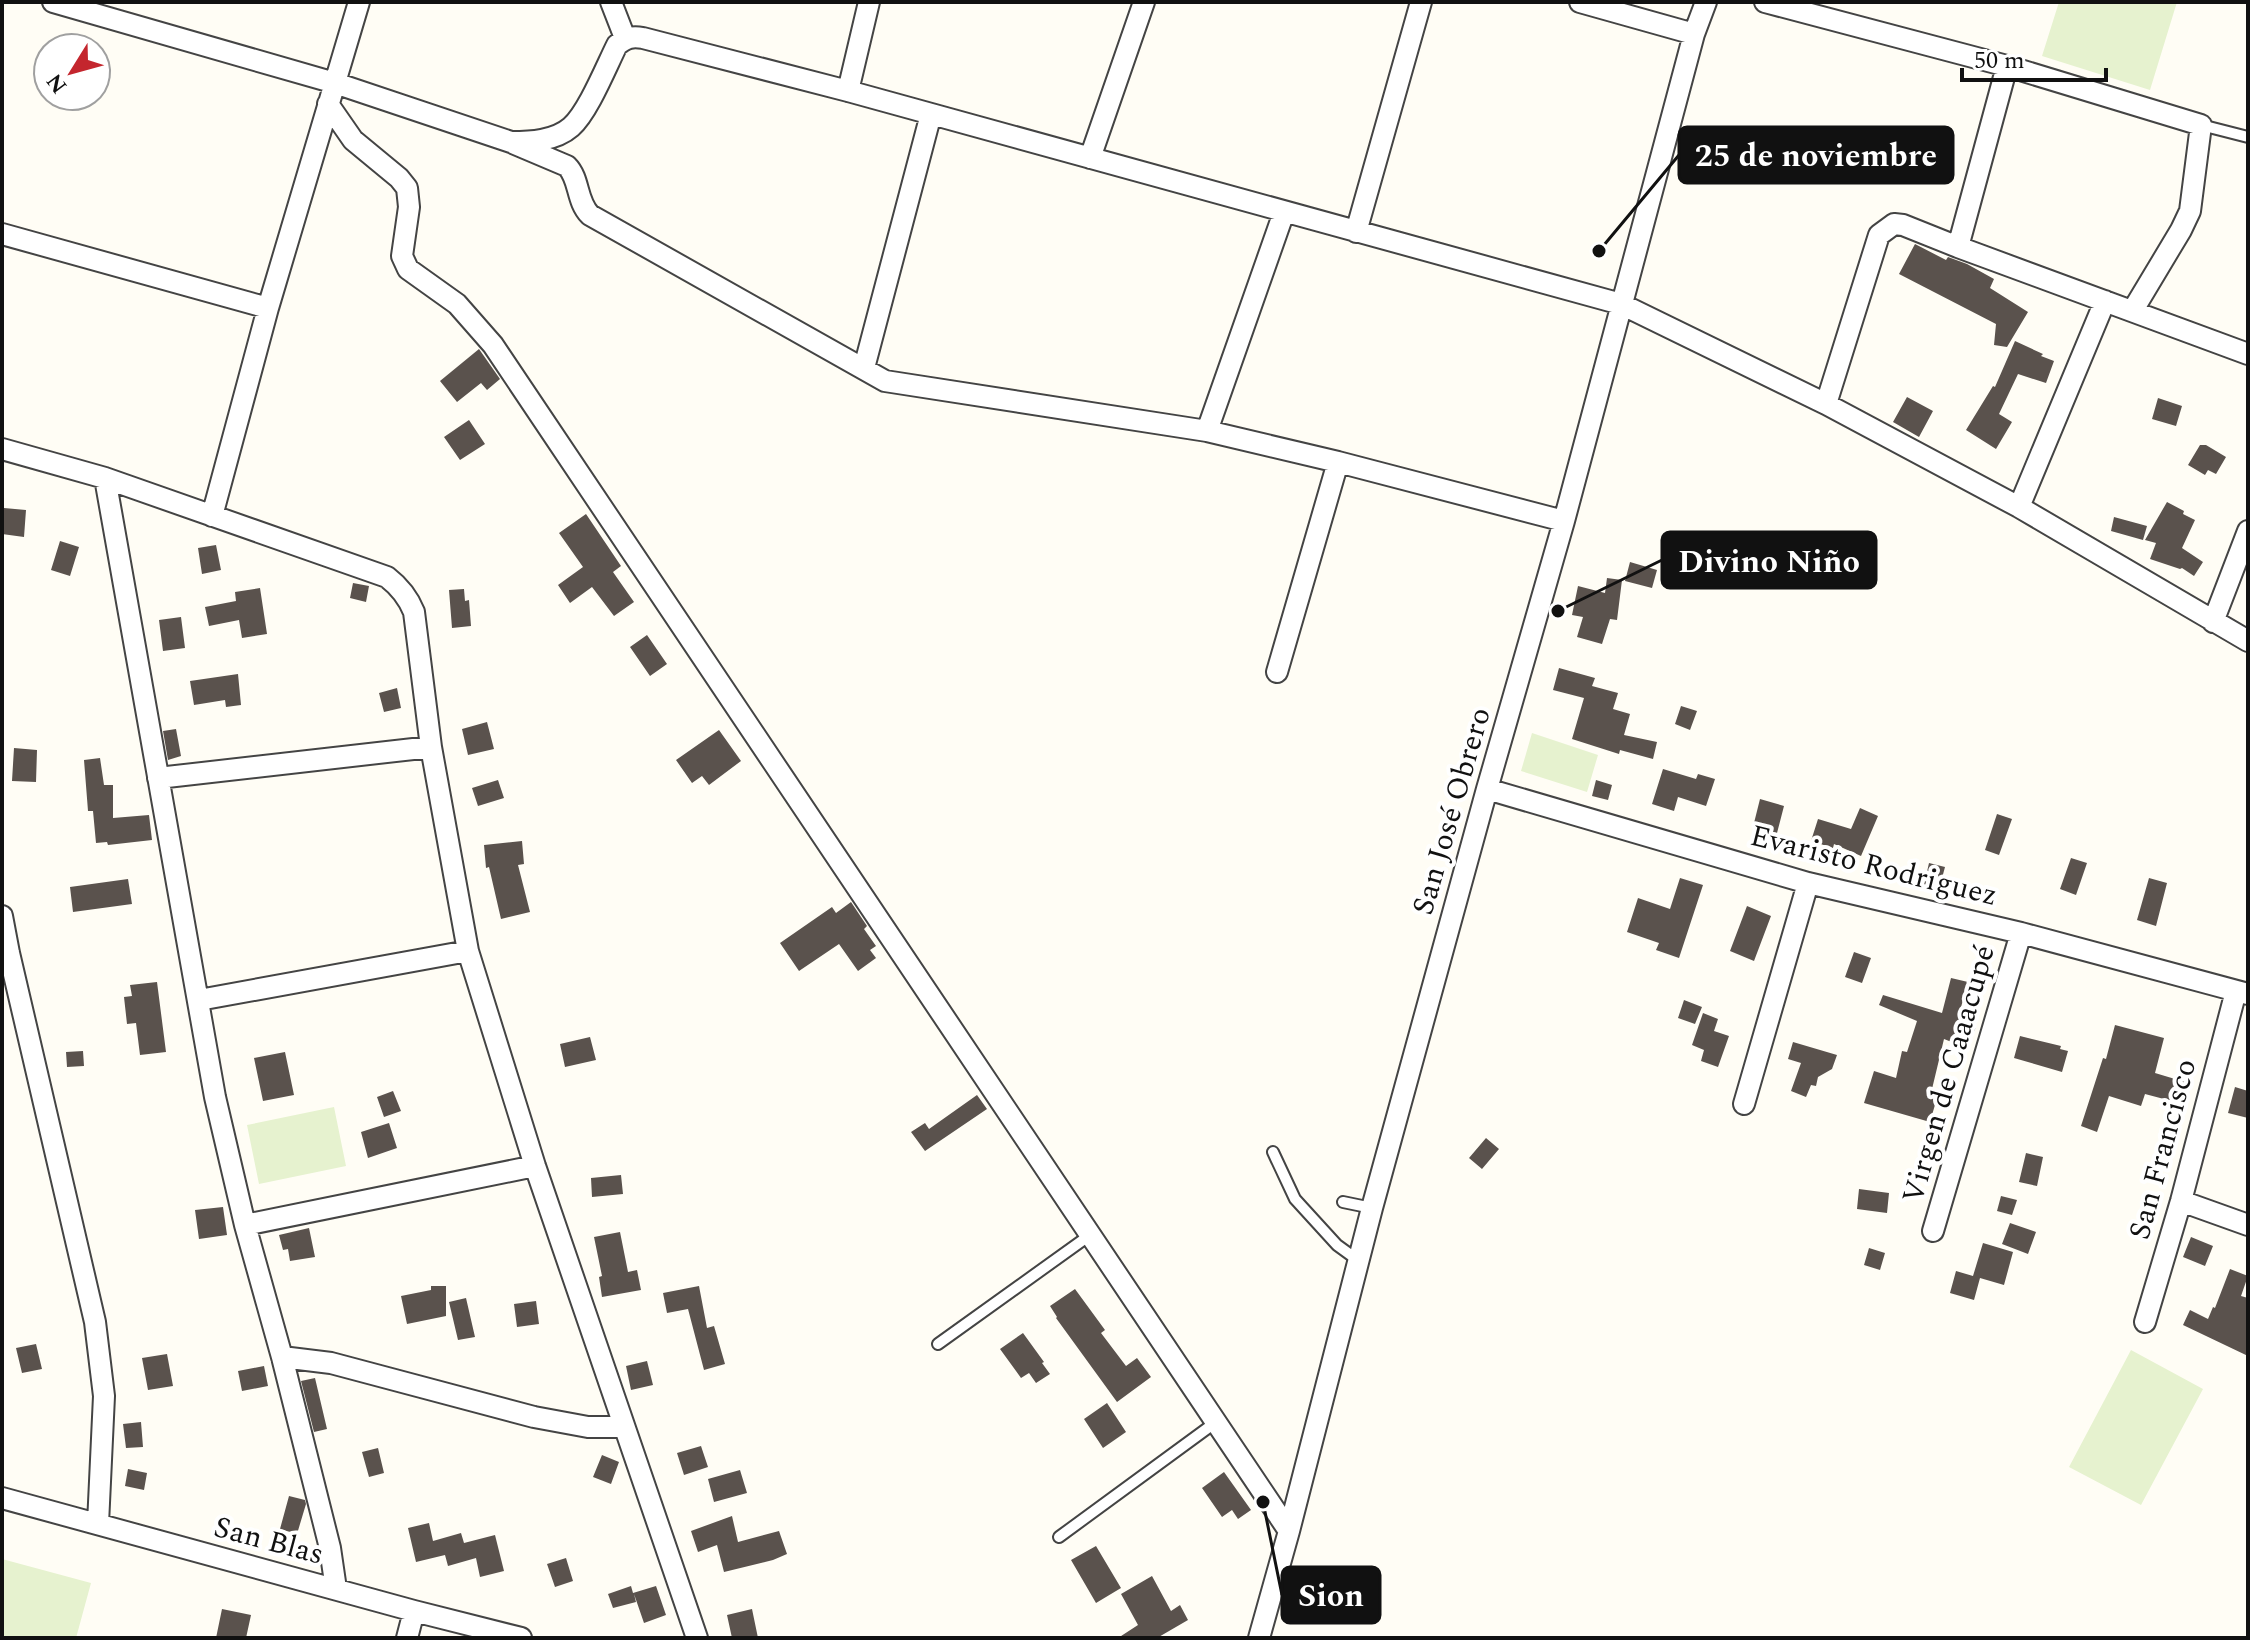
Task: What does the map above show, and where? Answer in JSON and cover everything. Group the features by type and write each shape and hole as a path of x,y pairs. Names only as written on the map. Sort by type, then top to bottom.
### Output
{"street":[{"path":"53,2 335,83 511,142 567,166 573,172 584,208 590,215 885,381 1207,431 1564,521"},
{"path":"212,516 268,308 359,2"},
{"path":"611,2 625,38"},
{"path":"848,91 869,2"},
{"path":"1090,158 1144,2"},
{"path":"1356,232 1421,2"},
{"path":"1580,2 1694,34"},
{"name":"San José Obrero","path":"1259,1638 1372,1208 1564,521 1694,34 1706,2"},
{"path":"1765,2 2007,66 2201,125 2190,211 2133,310"},
{"path":"511,142 532,142 572,127 617,45 633,36 848,91 1621,304 1826,404 2019,507 2248,641"},
{"path":"1958,247 2007,66"},
{"path":"328,104 353,140 407,188 409,207 402,256 408,269 457,304 493,345 1289,1531"},
{"path":"864,368 931,114"},
{"path":"1207,431 1284,212"},
{"path":"1826,404 1879,235 1894,224 2248,354"},
{"path":"2,234 268,308"},
{"path":"2019,507 2105,301"},
{"path":"2,449 105,478 387,577 401,588 414,612 431,747 468,951 535,1166 697,1638"},
{"path":"1277,672 1338,462"},
{"path":"105,478 215,1097 245,1225 330,1548 336,1589"},
{"path":"2213,622 2248,531"},
{"path":"158,778 431,747"},
{"name":"Evaristo Rodriguez","path":"1487,789 1808,883 2021,933 2242,993"},
{"path":"1744,1104 1808,883"},
{"path":"2,916 95,1322 104,1396 98,1524"},
{"name":"Virgen de Caaacupé","path":"1933,1231 2021,933"},
{"path":"199,1000 468,951"},
{"name":"San Francisco","path":"2145,1322 2242,993"},
{"path":"245,1225 535,1166"},
{"path":"2181,1201 2248,1225"},
{"path":"282,1357 331,1363 534,1417 588,1427 624,1427"},
{"name":"San Blas","path":"2,1498 521,1638"},
{"path":"407,1638 414,1611"}],"lane":[{"path":"2201,125 2248,137"},
{"path":"1273,1152 1295,1199 1337,1245 1359,1261"},
{"path":"1343,1202 1372,1208"},
{"path":"938,1344 1090,1235"},
{"path":"1059,1537 1216,1422"}],"green space":[{"path":"2059,2 2177,2 2150,90 2042,56"},
{"path":"1532,733 1598,755 1587,792 1521,771"},
{"path":"334,1107 346,1166 259,1184 247,1125"},
{"path":"2131,1350 2203,1389 2141,1505 2069,1467"},
{"path":"2,1559 91,1583 76,1638 2,1638"}],"building":[{"path":"1915,244 1946,260 1948,257 1967,264 1994,279 1990,288 2028,312 2007,347 1994,345 1996,324 1899,274"},
{"path":"2015,341 2054,361 2046,383 2018,374 1999,414 2012,422 1996,449 1966,430 1995,387"},
{"path":"479,349 500,379 487,390 481,383 457,402 440,381"},
{"path":"1907,397 1933,411 1919,437 1893,422"},
{"path":"2158,398 2182,406 2176,426 2152,419"},
{"path":"469,420 485,444 460,460 444,437"},
{"path":"2200,445 2206,445 2226,457 2216,474 2208,470 2205,475 2188,465"},
{"path":"2167,502 2195,520 2182,548 2203,562 2194,576 2182,568 2150,559 2156,543 2145,540"},
{"path":"4,508 26,510 24,537 2,534"},
{"path":"586,514 621,566 613,572 634,602 614,616 592,587 570,603 558,585 583,567 559,533"},
{"path":"2114,517 2147,526 2143,540 2111,531"},
{"path":"60,541 79,547 70,576 51,570"},
{"path":"216,545 221,570 202,574 198,548"},
{"path":"1630,562 1657,570 1652,588 1625,581"},
{"path":"1607,578 1622,580 1617,620 1610,619 1602,644 1577,637 1583,617 1572,615 1578,586 1605,593"},
{"path":"353,583 369,586 366,602 350,598"},
{"path":"260,588 267,634 242,638 239,620 209,626 205,607 236,601 235,592"},
{"path":"464,589 465,601 469,600 471,626 452,628 449,590"},
{"path":"181,617 185,648 163,651 159,620"},
{"path":"647,635 667,664 650,676 630,647"},
{"path":"1559,668 1595,678 1592,686 1618,693 1613,709 1630,714 1624,735 1657,742 1653,759 1620,750 1619,754 1572,739 1584,698 1553,690"},
{"path":"238,674 241,705 226,707 225,700 194,705 190,681"},
{"path":"397,688 401,708 384,712 379,693"},
{"path":"1681,706 1697,711 1690,730 1675,724"},
{"path":"487,722 494,749 468,755 462,729"},
{"path":"176,729 181,756 168,760 163,731"},
{"path":"719,730 741,761 709,785 702,776 692,783 676,760"},
{"path":"14,748 37,750 36,782 12,781"},
{"path":"100,758 104,785 113,785 113,818 149,815 152,840 108,845 107,842 96,843 93,811 88,811 84,760"},
{"path":"1663,769 1696,779 1698,774 1715,779 1706,806 1678,797 1674,811 1652,804"},
{"path":"498,780 504,798 478,806 472,788"},
{"path":"1596,780 1612,785 1608,800 1592,796"},
{"path":"1760,799 1784,806 1777,833 1753,827"},
{"path":"1860,808 1878,816 1861,856 1834,844 1833,848 1811,841 1818,819 1851,829"},
{"path":"1997,814 2012,819 1999,855 1985,850"},
{"path":"522,841 524,864 518,865 530,912 501,919 489,867 486,868 484,845"},
{"path":"2071,858 2087,863 2076,895 2060,889"},
{"path":"1929,863 1945,867 1938,893 1923,889"},
{"path":"1680,878 1703,885 1679,958 1656,950 1659,943 1627,932 1638,898 1670,909"},
{"path":"2149,878 2167,883 2156,926 2137,920"},
{"path":"128,879 132,904 73,912 70,887"},
{"path":"851,902 876,946 870,950 876,958 858,971 839,944 799,971 780,943 832,907 836,913"},
{"path":"1747,906 1771,916 1754,961 1730,951"},
{"path":"1854,952 1871,958 1862,983 1845,977"},
{"path":"1951,978 1968,982 1958,1018 1976,1027 1967,1048 1944,1039 1932,1089 1939,1091 1930,1122 1864,1103 1874,1071 1896,1078 1902,1051 1907,1052 1917,1021 1879,1005 1883,995 1942,1013"},
{"path":"157,982 166,1052 140,1055 136,1023 127,1024 124,997 132,996 130,985"},
{"path":"1684,1000 1702,1007 1695,1024 1678,1018"},
{"path":"1703,1013 1718,1019 1714,1031 1729,1036 1718,1067 1701,1061 1704,1050 1692,1045"},
{"path":"2115,1025 2164,1038 2155,1073 2185,1082 2179,1103 2145,1094 2141,1106 2109,1096 2097,1132 2081,1126"},
{"path":"2020,1036 2061,1046 2060,1049 2068,1051 2062,1072 2014,1058"},
{"path":"590,1037 596,1060 565,1067 560,1044"},
{"path":"1793,1042 1837,1055 1832,1069 1818,1077 1816,1086 1811,1085 1806,1097 1791,1091 1801,1063 1788,1059"},
{"path":"83,1051 84,1066 67,1067 66,1052"},
{"path":"285,1052 294,1095 263,1101 254,1058"},
{"path":"2235,1087 2248,1091 2248,1118 2228,1113"},
{"path":"393,1091 401,1111 384,1117 377,1097"},
{"path":"977,1095 987,1109 925,1151 911,1132 925,1123 929,1129"},
{"path":"389,1123 397,1148 368,1158 361,1132"},
{"path":"1486,1138 1499,1149 1482,1169 1469,1158"},
{"path":"2026,1153 2043,1157 2037,1186 2019,1182"},
{"path":"621,1175 623,1194 592,1197 591,1178"},
{"path":"1859,1189 1889,1193 1887,1213 1857,1209"},
{"path":"2001,1196 2017,1200 2012,1215 1997,1211"},
{"path":"223,1207 227,1235 199,1239 195,1210"},
{"path":"2010,1223 2036,1232 2028,1254 2002,1244"},
{"path":"309,1228 315,1257 290,1261 288,1249 283,1250 279,1235"},
{"path":"620,1232 628,1272 637,1270 641,1290 602,1297 599,1277 602,1276 594,1237"},
{"path":"2191,1237 2213,1246 2205,1266 2183,1257"},
{"path":"1983,1243 2013,1252 2004,1285 1980,1278 1974,1300 1950,1293 1956,1271 1973,1276"},
{"path":"1869,1248 1885,1253 1880,1270 1864,1265"},
{"path":"2230,1269 2248,1276 2241,1296 2248,1298 2248,1356 2183,1325 2190,1310 2208,1319"},
{"path":"431,1286 446,1286 446,1316 407,1324 401,1296 431,1290"},
{"path":"699,1286 707,1328 714,1326 725,1364 704,1370 688,1309 667,1313 663,1293"},
{"path":"1075,1289 1105,1330 1101,1333 1126,1366 1137,1358 1151,1377 1117,1402 1050,1306"},
{"path":"466,1298 475,1337 458,1340 449,1302"},
{"path":"536,1301 539,1324 517,1327 514,1304"},
{"path":"1023,1333 1050,1374 1036,1383 1029,1373 1021,1378 1000,1349"},
{"path":"36,1344 42,1369 22,1373 16,1348"},
{"path":"167,1354 173,1386 148,1390 142,1358"},
{"path":"647,1361 653,1385 631,1390 626,1366"},
{"path":"264,1366 268,1386 242,1391 238,1371"},
{"path":"315,1378 327,1429 314,1432 301,1381"},
{"path":"1107,1403 1126,1432 1103,1448 1084,1419"},
{"path":"141,1422 143,1447 126,1448 123,1424"},
{"path":"701,1446 708,1467 684,1475 677,1453"},
{"path":"378,1448 384,1473 369,1477 362,1452"},
{"path":"602,1455 619,1462 611,1484 593,1477"},
{"path":"128,1469 147,1473 144,1490 125,1486"},
{"path":"740,1470 747,1493 714,1502 708,1479"},
{"path":"1224,1472 1251,1510 1238,1519 1232,1510 1222,1517 1202,1488"},
{"path":"289,1496 305,1500 306,1504 297,1534 280,1529"},
{"path":"732,1516 738,1542 779,1531 787,1554 724,1572 717,1545 698,1552 691,1531"},
{"path":"429,1523 433,1541 461,1533 464,1543 495,1535 504,1571 480,1577 476,1558 448,1566 445,1555 416,1562 408,1528"},
{"path":"1096,1546 1121,1588 1096,1603 1071,1560"},
{"path":"566,1558 573,1581 555,1587 547,1564"},
{"path":"1152,1576 1171,1611 1180,1605 1188,1620 1157,1638 1118,1638 1138,1625 1121,1594"},
{"path":"631,1586 633,1593 656,1586 666,1615 644,1623 634,1594 636,1602 613,1608 608,1594"},
{"path":"222,1609 251,1615 246,1638 216,1638"},
{"path":"752,1609 758,1638 732,1638 727,1615"}],"place":[{"name":"25 de noviembre","path":"1599,251"},
{"name":"Divino Niño","path":"1558,611"},
{"name":"Sion","path":"1263,1502"}]}
